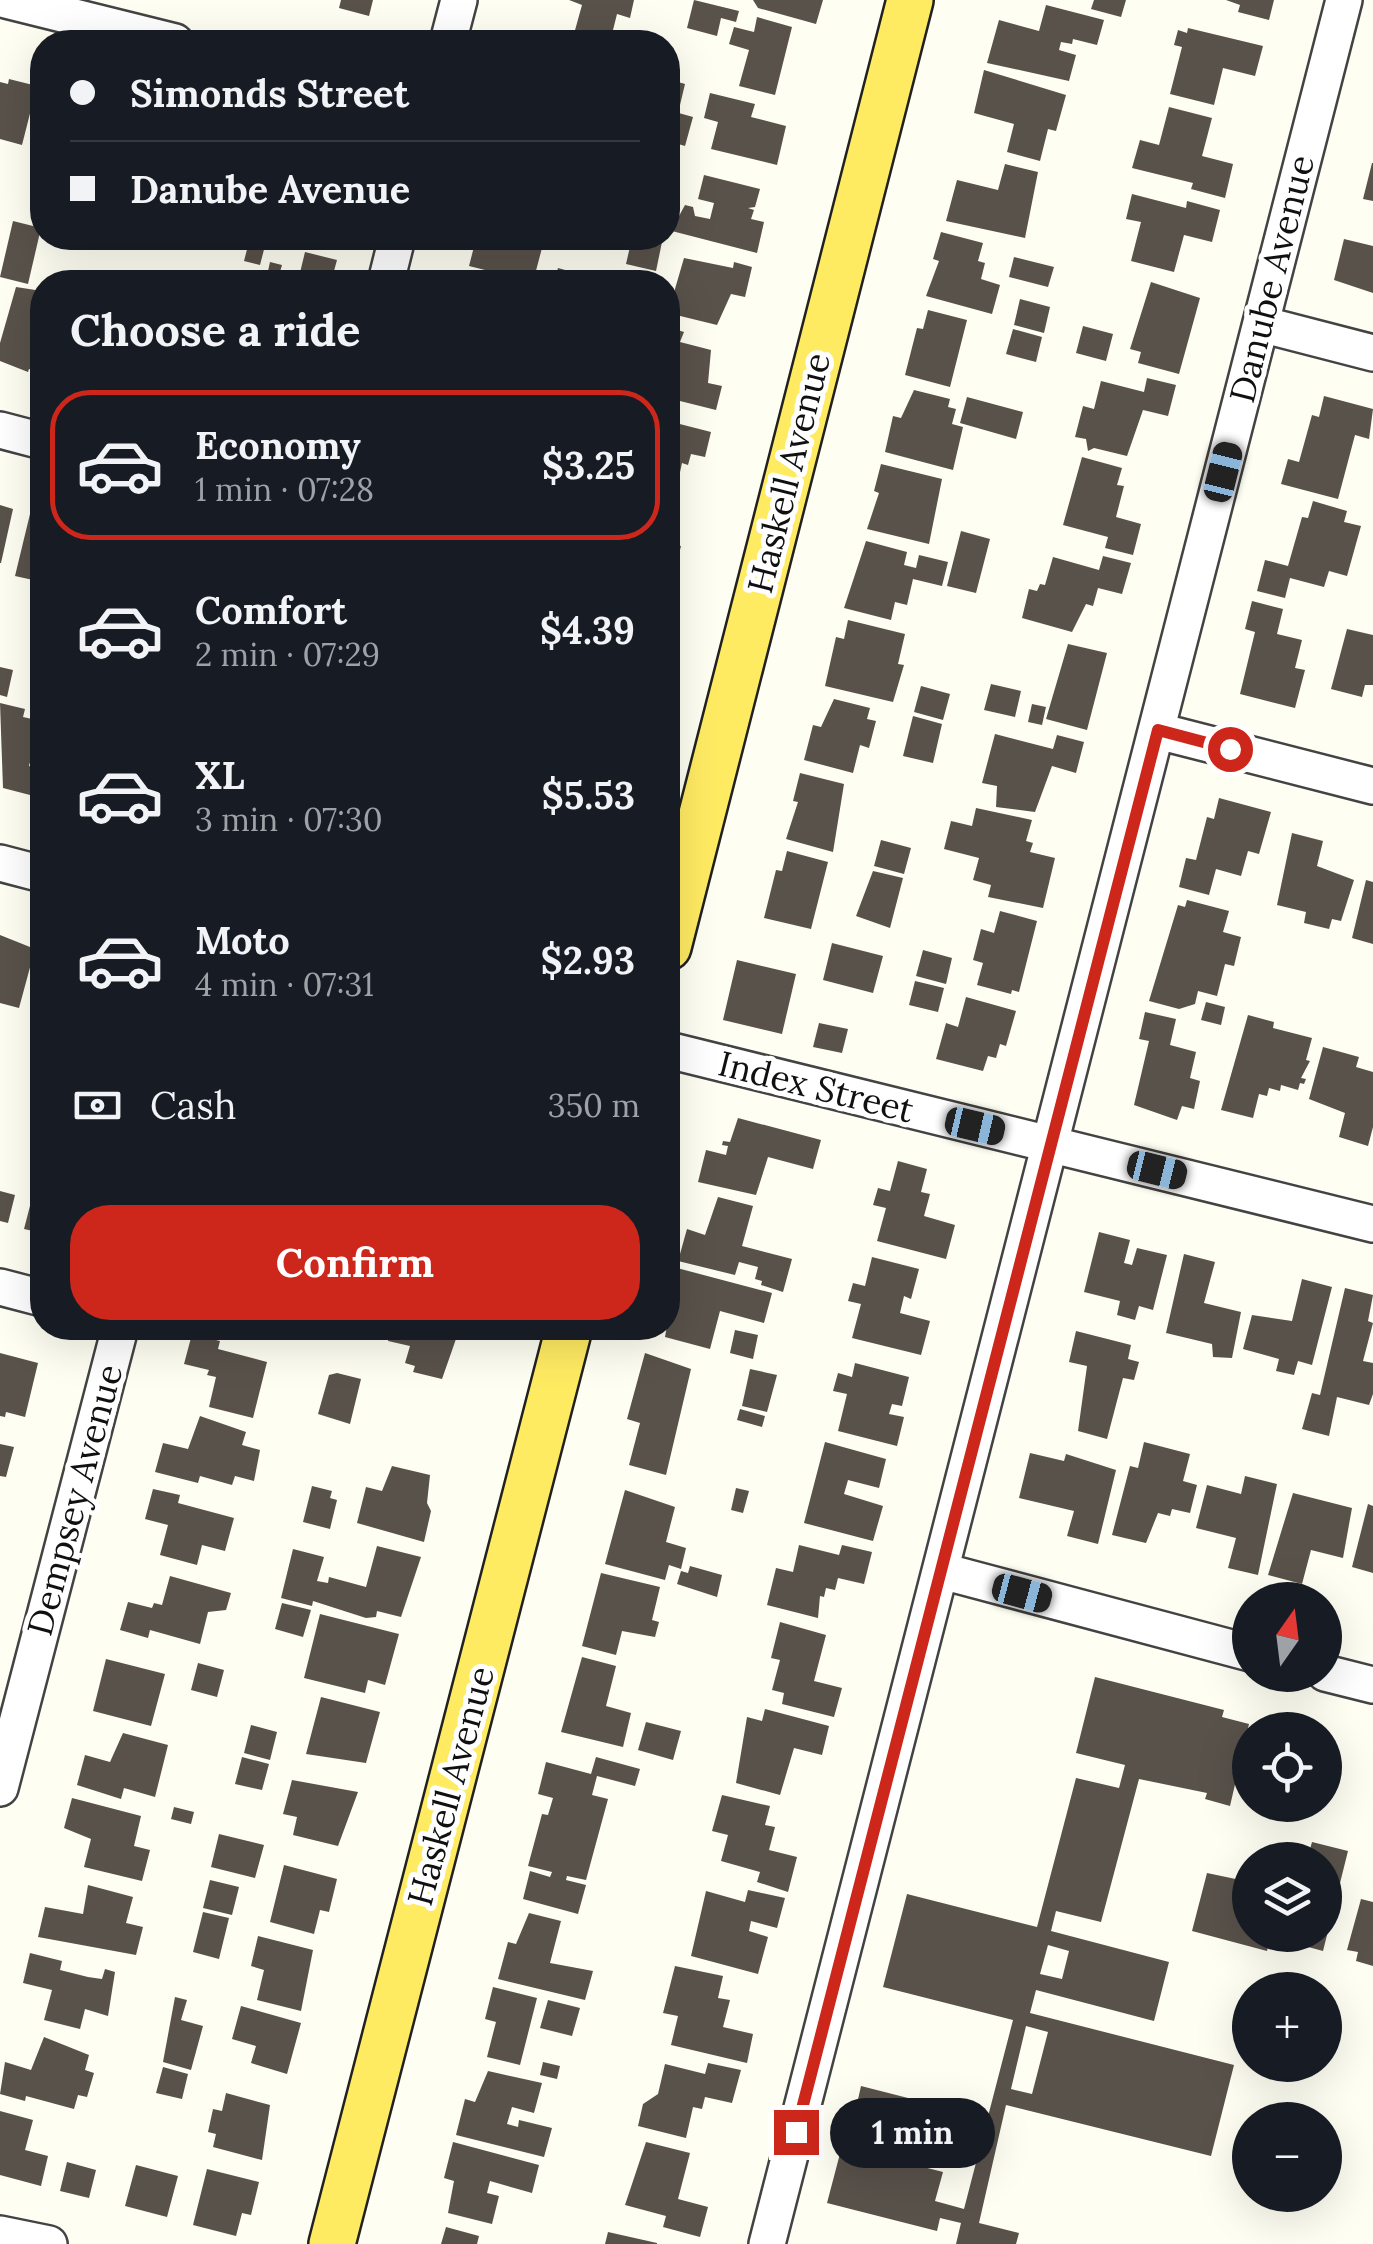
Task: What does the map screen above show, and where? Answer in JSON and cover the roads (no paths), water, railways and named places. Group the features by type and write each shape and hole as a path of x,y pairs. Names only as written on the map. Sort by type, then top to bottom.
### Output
{"main road":[{"name":"Haskell Avenue","path":"680,900 910,0"},
{"name":"Haskell Avenue","path":"332,2244 567,1340"}],"street":[{"path":"6,0 127,30"},
{"path":"451,30 459,0"},
{"name":"Danube Avenue","path":"767,2244 1344,0"},
{"path":"1261,324 1373,353"},
{"path":"0,430 30,438"},
{"path":"1158,730 1373,786"},
{"path":"0,864 30,871"},
{"name":"Index Street","path":"680,1053 1373,1224"},
{"path":"0,1287 30,1295"},
{"name":"Dempsey Avenue","path":"0,1788 117,1340"},
{"path":"942,1571 1232,1648"},
{"path":"1342,1677 1373,1685"},
{"path":"0,2234 49,2244"}]}
